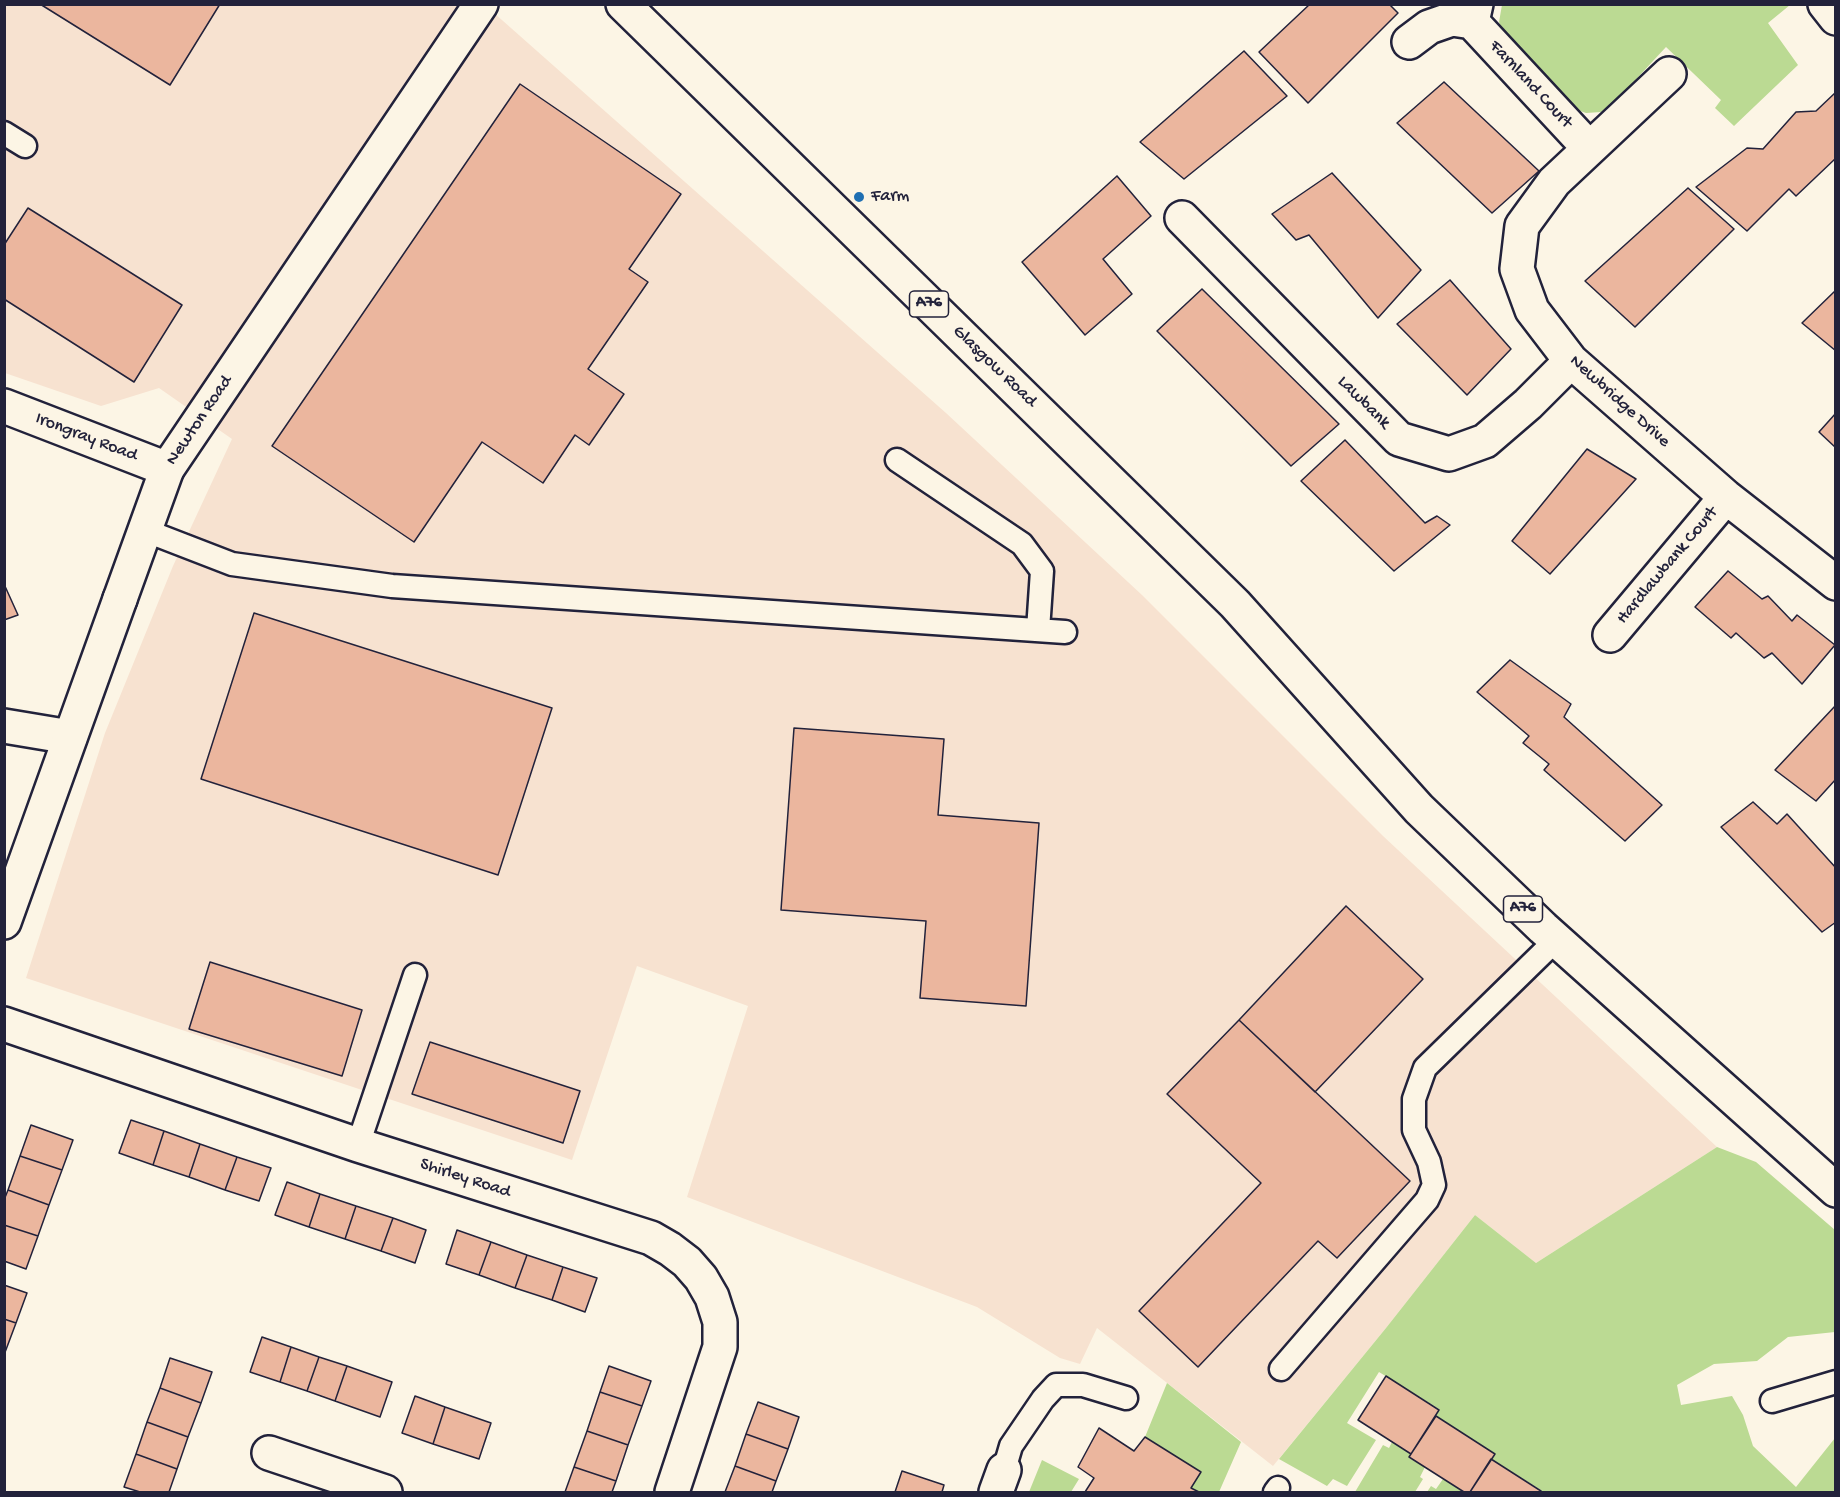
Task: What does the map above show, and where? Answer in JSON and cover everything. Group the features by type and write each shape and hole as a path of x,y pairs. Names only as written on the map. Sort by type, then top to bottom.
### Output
{"main road":[{"name":"Newton Road","path":"4,922 167,469 482,4"},
{"name":"Glasgow Road","path":"623,4 1235,604 1419,809 1557,939"},
{"path":"1825,4 1836,18"},
{"name":"Farnland Court","path":"1409,42 1429,27 1474,13 1589,148"},
{"name":"Newbridge Drive","path":"1669,74 1554,182 1522,226 1517,269 1532,310 1571,361 1726,497 1836,583"},
{"name":"Lawbank","path":"1182,218 1399,439 1449,454 1485,441 1528,404 1571,361"},
{"name":"Irongray Road","path":"4,406 167,469"},
{"name":"Hardlawbank Court","path":"1610,635 1726,497"},
{"path":"4,726 69,737"},
{"name":"A76","path":"1557,939 1836,1190"},
{"name":"Shirley Road","path":"4,1024 358,1145 651,1238 670,1249 687,1262 701,1278 720,1322 720,1347 672,1492"},
{"path":"269,1453 385,1492"}],"lane":[{"path":"4,133 25,146"},
{"path":"897,460 1022,544 1042,571 1038,630"},
{"path":"144,530 232,564 392,586 1065,632"},
{"path":"1281,1369 1427,1200 1434,1185 1429,1162 1414,1130 1414,1099 1425,1068 1557,939"},
{"path":"358,1145 415,975"},
{"path":"1772,1401 1836,1382"},
{"path":"1000,1481 1011,1446 1056,1384 1083,1384 1126,1398"}],"shaded area":[{"path":"5,5 485,5 946,413 1142,595 1383,836 1717,1147 1536,1263 1475,1215 1273,1466 1097,1328 1080,1364 1060,1358 977,1307 687,1197 748,1006 637,966 572,1160 26,978 105,733 173,566 232,439 159,388 101,406 5,373"}],"green space":[{"path":"1502,5 1790,5 1768,23 1798,65 1734,126 1715,108 1721,100 1666,47 1614,103 1601,112 1586,113 1569,107 1505,40 1499,22"},
{"path":"1717,1147 1756,1162 1835,1230 1835,1332 1788,1337 1757,1361 1714,1364 1677,1385 1681,1405 1732,1396 1743,1415 1753,1446 1796,1487 1835,1438 1835,1492 1540,1492 1541,1490 1491,1459 1494,1453 1436,1416 1439,1409 1379,1372 1347,1423 1376,1440 1347,1486 1333,1479 1327,1486 1279,1459 1475,1215 1536,1263"},
{"path":"1167,1383 1241,1442 1219,1492 1199,1492 1191,1488 1200,1472 1145,1437"},
{"path":"1392,1442 1411,1454 1409,1458 1425,1467 1420,1477 1423,1479 1415,1492 1355,1492 1383,1445 1389,1448"},
{"path":"1042,1460 1079,1479 1071,1492 1029,1492"},
{"path":"1443,1479 1464,1492 1427,1492 1431,1486 1436,1489"}],"building":[{"path":"40,4 220,4 170,85"},
{"path":"1310,4 1389,4 1398,13 1308,103 1259,52"},
{"path":"1244,51 1287,96 1184,179 1140,142"},
{"path":"1444,82 1539,171 1492,213 1397,123"},
{"path":"520,84 681,194 629,269 648,282 588,369 624,394 589,445 575,435 543,483 482,442 414,542 272,446"},
{"path":"1836,92 1836,158 1796,196 1789,189 1747,231 1696,187 1747,148 1763,149 1796,112 1816,111"},
{"path":"1332,173 1421,270 1378,318 1309,235 1296,240 1272,214"},
{"path":"1117,176 1151,216 1103,259 1132,294 1085,335 1022,262"},
{"path":"1688,188 1734,229 1635,327 1585,281"},
{"path":"28,208 182,305 134,382 4,299 4,245"},
{"path":"1450,280 1511,349 1467,395 1397,324"},
{"path":"1202,289 1339,424 1291,466 1157,331"},
{"path":"1836,290 1836,351 1802,323"},
{"path":"1836,413 1836,448 1819,432"},
{"path":"1345,440 1425,523 1437,516 1450,525 1394,571 1301,481"},
{"path":"1587,449 1636,479 1550,574 1512,541"},
{"path":"1728,571 1762,599 1768,596 1792,621 1797,615 1835,645 1802,684 1772,653 1764,658 1736,633 1731,638 1695,607"},
{"path":"4,584 18,615 4,620"},
{"path":"254,613 552,708 498,875 201,779"},
{"path":"1510,660 1571,704 1564,717 1662,805 1625,841 1544,770 1549,764 1523,743 1529,736 1477,692"},
{"path":"1836,705 1836,779 1816,801 1775,770"},
{"path":"794,728 944,739 938,815 1039,823 1026,1006 920,998 926,921 781,910"},
{"path":"1753,802 1777,824 1787,814 1836,868 1836,922 1822,932 1721,827"},
{"path":"1346,906 1423,979 1315,1092 1239,1020"},
{"path":"210,962 362,1010 342,1076 189,1029"},
{"path":"1239,1020 1410,1181 1337,1258 1318,1241 1198,1367 1139,1311 1261,1183 1167,1094"},
{"path":"430,1042 580,1091 563,1143 412,1094"},
{"path":"131,1120 164,1131 153,1165 119,1153"},
{"path":"31,1125 73,1140 62,1170 20,1156"},
{"path":"164,1131 200,1144 189,1177 153,1165"},
{"path":"200,1144 237,1157 225,1190 189,1177"},
{"path":"20,1156 62,1170 49,1205 8,1190"},
{"path":"237,1157 271,1168 259,1201 225,1190"},
{"path":"287,1182 320,1194 309,1227 275,1215"},
{"path":"8,1190 49,1205 38,1236 4,1225 4,1200"},
{"path":"320,1194 356,1206 345,1239 309,1227"},
{"path":"356,1206 393,1218 381,1251 345,1239"},
{"path":"393,1218 426,1230 415,1263 381,1251"},
{"path":"4,1225 38,1236 26,1269 4,1261"},
{"path":"457,1230 491,1242 479,1275 446,1264"},
{"path":"491,1242 527,1255 515,1288 479,1275"},
{"path":"527,1255 563,1267 552,1300 515,1288"},
{"path":"563,1267 597,1278 585,1312 552,1300"},
{"path":"4,1285 27,1293 16,1323 4,1319"},
{"path":"4,1319 16,1323 4,1355"},
{"path":"262,1337 291,1347 280,1382 250,1372"},
{"path":"291,1347 319,1357 307,1391 280,1382"},
{"path":"319,1357 347,1366 335,1401 307,1391"},
{"path":"170,1358 212,1372 201,1403 160,1388"},
{"path":"347,1366 392,1382 380,1417 335,1401"},
{"path":"609,1366 651,1381 642,1406 600,1392"},
{"path":"1386,1376 1439,1410 1411,1454 1358,1420"},
{"path":"160,1388 201,1403 188,1437 147,1422"},
{"path":"600,1392 642,1406 628,1445 587,1431"},
{"path":"415,1396 445,1407 433,1444 402,1433"},
{"path":"758,1402 799,1417 788,1449 746,1434"},
{"path":"445,1407 491,1423 479,1459 433,1444"},
{"path":"1436,1416 1495,1454 1470,1492 1464,1492 1409,1457"},
{"path":"147,1422 188,1437 177,1469 136,1454"},
{"path":"1099,1428 1134,1451 1145,1437 1201,1472 1191,1488 1199,1492 1085,1492 1094,1478 1078,1467"},
{"path":"587,1431 628,1445 616,1481 574,1467"},
{"path":"746,1434 788,1449 776,1481 735,1466"},
{"path":"136,1454 177,1469 169,1492 140,1492 124,1487"},
{"path":"1491,1459 1541,1491 1470,1492"},
{"path":"735,1466 776,1481 772,1492 725,1492"},
{"path":"574,1467 616,1481 612,1492 565,1492"},
{"path":"902,1471 944,1485 942,1492 895,1492"}],"place":[{"name":"Farm","path":"859,197"}]}
